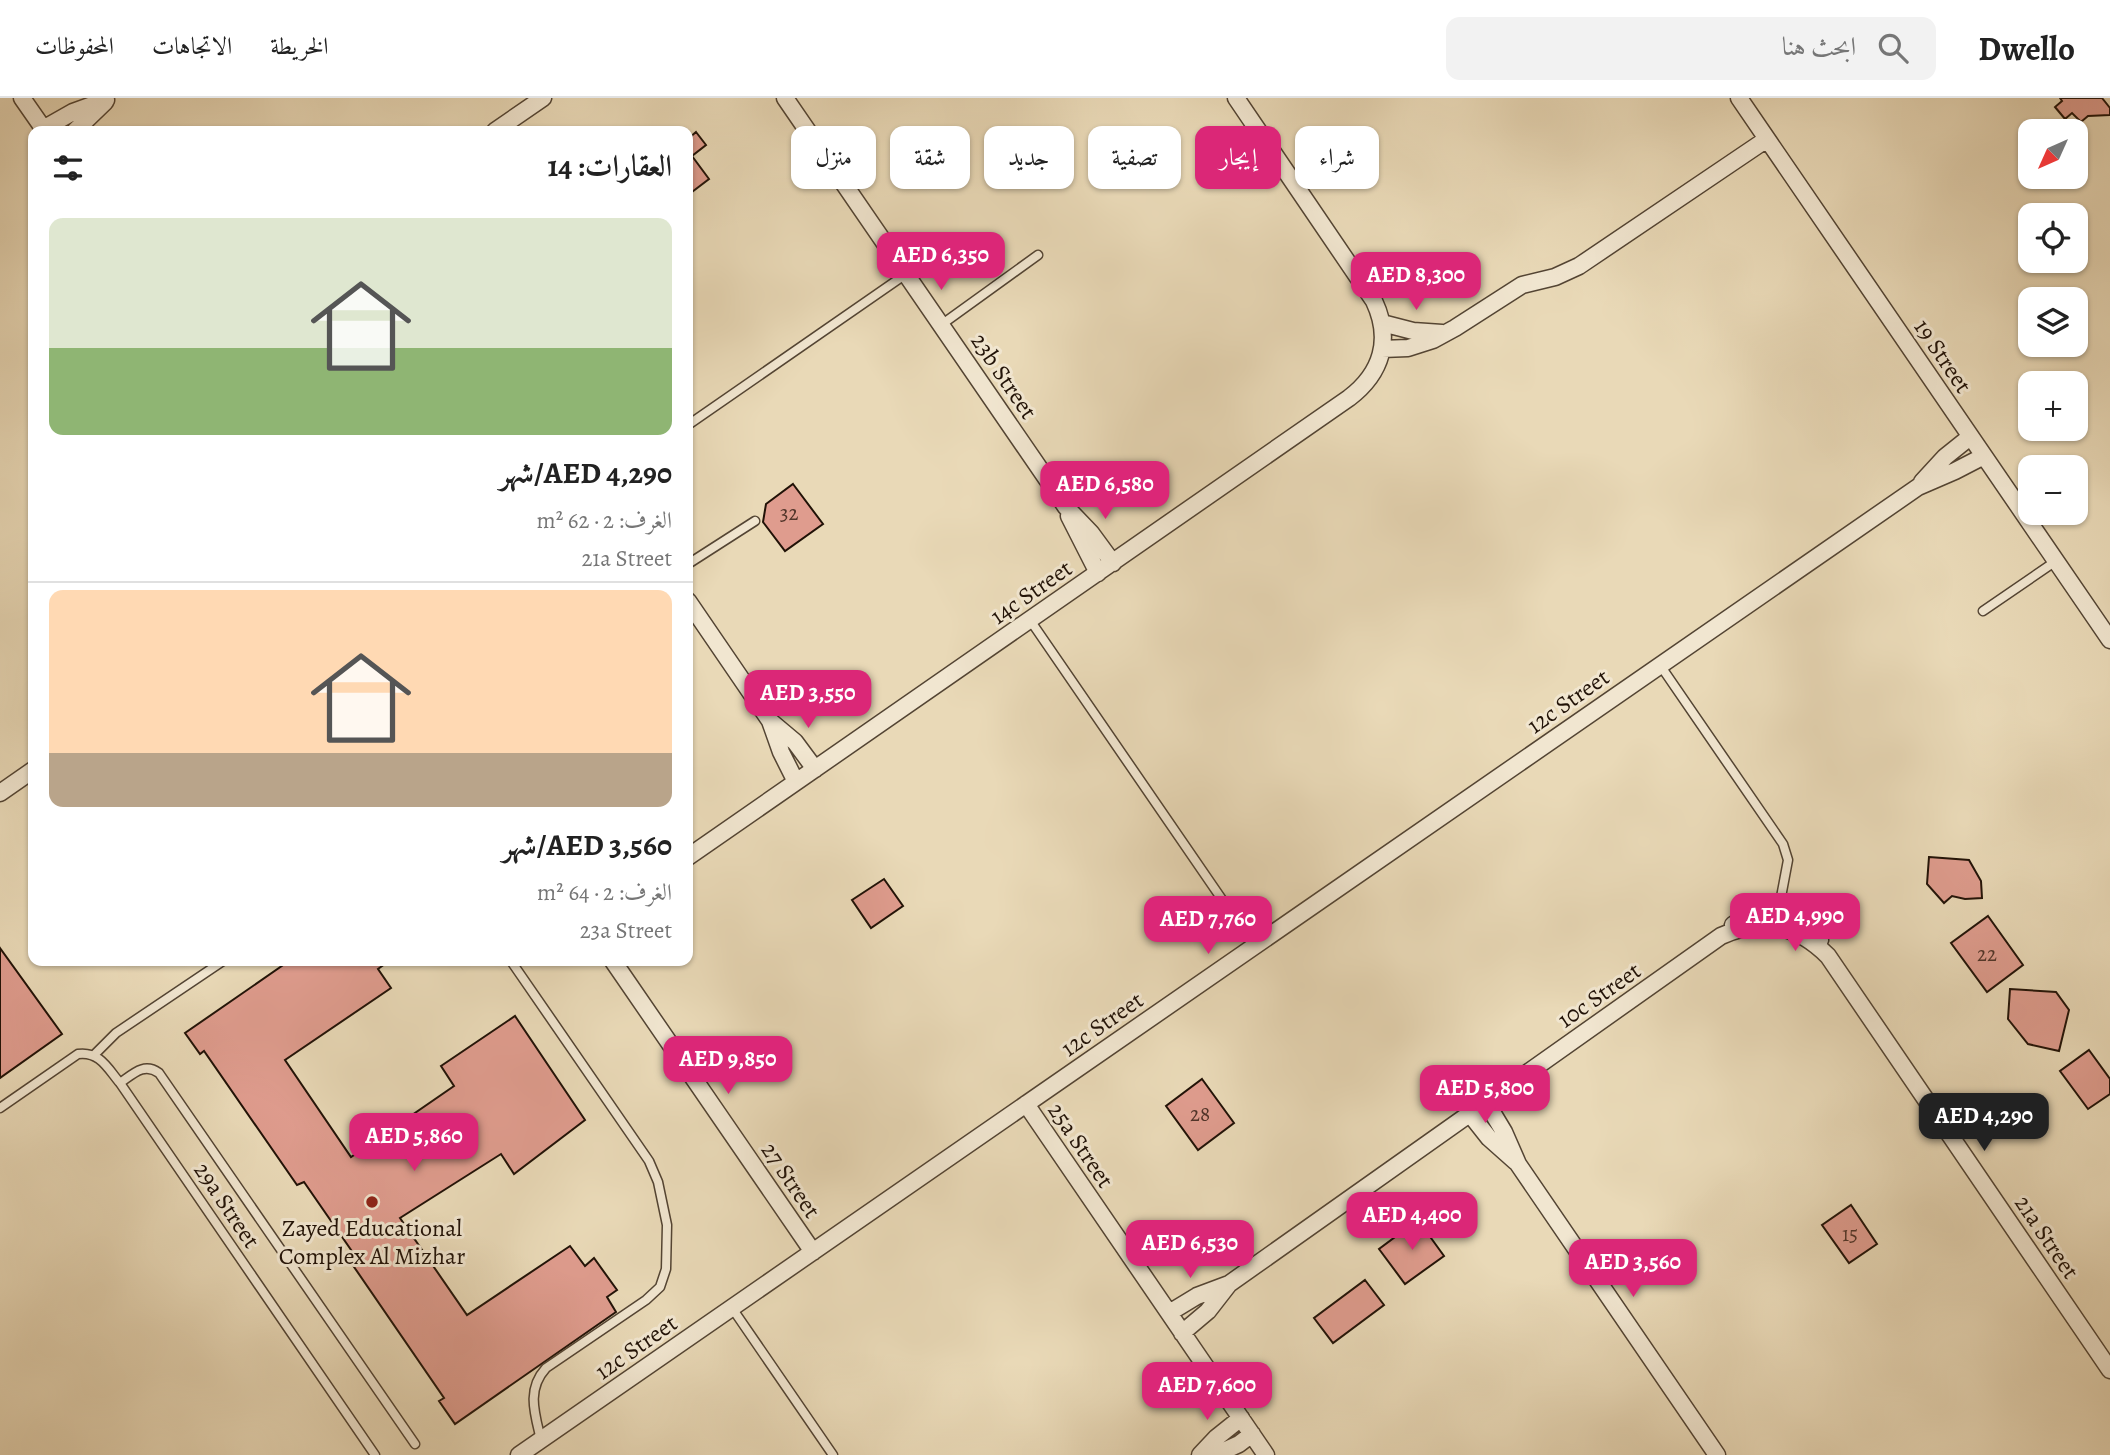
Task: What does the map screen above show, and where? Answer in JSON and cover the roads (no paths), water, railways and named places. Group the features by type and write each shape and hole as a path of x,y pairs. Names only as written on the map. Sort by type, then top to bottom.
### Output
{"street":[{"path":"22,98 41,126"},
{"path":"502,126 544,98"},
{"path":"1236,98 1374,301 1382,323 1382,349 1420,345 1455,328 1522,285 1555,277 1579,266 1766,139"},
{"name":"19 Street","path":"1739,98 2110,640"},
{"path":"51,126 74,112 107,99"},
{"path":"80,126 107,99"},
{"name":"23b Street","path":"790,100 1066,507 1091,533 1113,563"},
{"path":"1382,323 1413,331 1445,333"},
{"name":"14c Street","path":"693,854 1358,391 1373,373 1382,349"},
{"name":"12c Street","path":"1918,487 1945,457 1970,437"},
{"name":"12c Street","path":"519,1455 1918,487 1984,456"},
{"name":"23b Street","path":"1066,507 1080,541 1098,573"},
{"path":"693,608 770,721 796,782"},
{"path":"770,721 795,742 815,769"},
{"path":"0,793 28,773"},
{"name":"10c Street","path":"1169,1313 1197,1296 1229,1284 1721,936 1737,921 1758,914 1777,920"},
{"name":"21a Street","path":"1777,920 1809,940 1828,956 2110,1370"},
{"name":"27 Street","path":"616,966 813,1252"},
{"path":"1486,1102 1504,1132 1518,1164 1717,1455"},
{"name":"25a Street","path":"1026,1104 1266,1455"},
{"path":"1470,1114 1489,1138 1518,1164"},
{"name":"10c Street","path":"1182,1333 1208,1311 1229,1284"},
{"path":"1200,1455 1241,1418"},
{"path":"1215,1455 1239,1444 1252,1434"}],"lane":[{"path":"941,325 1038,255"},
{"path":"693,422 906,274"},
{"path":"693,561 755,521"},
{"path":"1983,611 2056,561"},
{"path":"1030,620 1254,946"},
{"path":"1660,665 1783,844 1788,860 1777,920"},
{"path":"0,1108 79,1054 92,1053 116,1033 216,966"},
{"path":"514,966 649,1161 661,1192 667,1225 666,1269 660,1287 646,1300 540,1374 533,1397 541,1440"},
{"name":"29a Street","path":"92,1053 120,1083 375,1455"},
{"path":"120,1083 141,1069 150,1068 159,1073 415,1444"},
{"path":"732,1308 833,1455"}],"place":[{"name":"Zayed Educational Complex Al Mizhar","path":"372,1202"}]}
